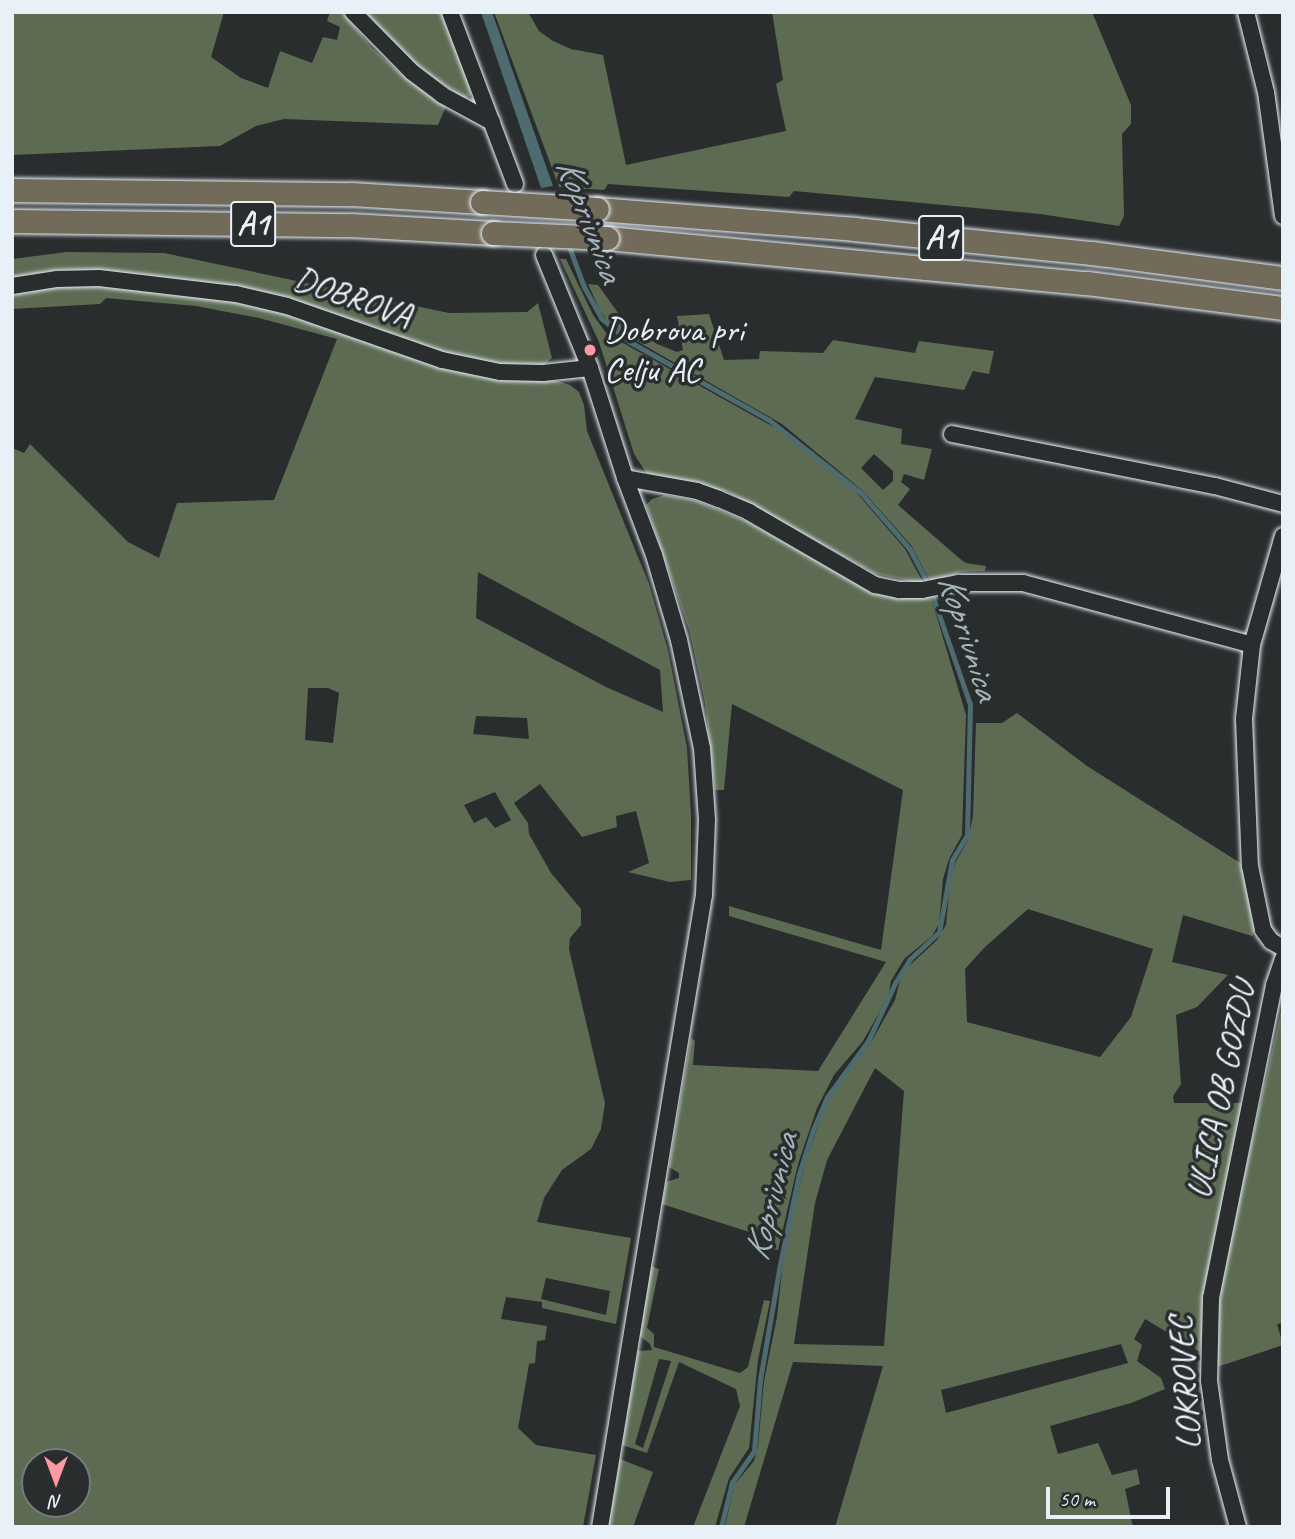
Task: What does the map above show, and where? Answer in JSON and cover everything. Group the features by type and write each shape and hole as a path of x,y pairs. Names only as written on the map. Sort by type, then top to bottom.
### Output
{"highway":[{"name":"A1","path":"12,190 351,194 597,209 854,229 1092,253 1283,278"},
{"name":"A1","path":"12,221 350,225 607,238 1074,281 1283,308"}],"street":[{"path":"354,12 385,47 442,95 492,121"},
{"path":"450,12 515,184"},
{"path":"1246,12 1266,92 1283,216"},
{"path":"544,255 590,368 625,478 654,555 679,640 702,748 707,820 704,895 600,1527"},
{"name":"DOBROVA","path":"12,286 57,279 99,278 236,294 287,306 442,360 500,372 543,373 590,368"},
{"path":"952,434 1215,486 1283,504"},
{"path":"625,478 719,499 749,512 875,585 899,590 922,590 959,583 1023,583 1252,645"},
{"path":"1283,536 1252,645 1244,719 1247,847 1263,930 1271,941 1283,948"},
{"name":"ULICA OB GOZDU","path":"1223,1234 1274,985 1283,960"},
{"name":"LOKROVEC","path":"1223,1234 1211,1297 1209,1381 1220,1460 1238,1527"}],"green space":[{"path":"12,12 224,12 211,57 241,78 268,88 280,51 312,63 323,37 337,40 340,27 327,21 330,12 342,12 372,48 402,75 446,106 438,125 284,119 256,126 220,146 12,155"},
{"path":"364,12 441,12 470,86 471,95 465,99 408,61"},
{"path":"494,12 528,12 539,31 553,41 571,49 603,55 626,165 786,131 776,84 783,80 772,12 1092,12 1131,105 1131,124 1122,134 1124,216 1119,226 1040,214 794,191 789,197 608,184 604,190 559,187"},
{"path":"67,252 164,253 449,313 527,312 538,303 552,358 544,365 509,366 438,352 375,330 84,271 59,270 12,278 12,259"},
{"path":"560,259 566,259 593,315 607,334 779,430 856,492 905,549 924,584 876,574 728,492 647,474 634,454 599,342"},
{"path":"93,283 212,296 269,308 499,378 557,381 570,385 579,392 584,405 587,431 649,584 668,651 687,748 691,815 691,880 670,882 628,872 649,863 636,811 616,816 617,827 582,837 540,784 514,803 528,823 529,834 551,873 581,909 581,925 570,938 569,949 605,1103 601,1129 591,1149 562,1170 544,1198 537,1222 631,1238 616,1324 542,1308 542,1302 506,1297 501,1319 547,1326 545,1340 537,1341 535,1363 529,1364 518,1428 536,1445 596,1455 583,1527 12,1527 12,448 24,453 30,444 128,542 159,558 177,503 274,500 337,339 259,318 196,306 106,298 100,304 12,309 12,292","holes":["478,572 660,670 663,712 606,687 476,618","308,688 328,688 339,693 333,743 305,740","476,716 527,718 529,739 473,734","495,792 511,820 495,828 486,817 474,823 464,805","546,1278 610,1291 606,1315 541,1299"]},
{"path":"588,284 598,285 626,324 657,344 677,352 683,350 677,316 709,314 724,360 759,359 760,351 823,353 833,340 915,353 919,341 994,351 989,374 973,371 964,390 875,377 855,419 902,429 901,444 932,449 924,480 904,474 901,482 910,489 898,505 959,558 966,563 986,566 985,571 960,572 931,583 911,545 863,491 782,424 612,327 600,311","holes":["874,454 893,471 893,481 883,490 861,468"]},
{"path":"665,495 697,501 746,521 870,590 888,596 930,594 966,715 962,835 949,859 943,879 939,924 932,936 904,959 891,981 888,997 863,1041 834,1075 817,1108 798,1164 778,1250 769,1249 768,1238 662,1204 666,1182 679,1178 679,1173 669,1167 691,1038 695,1041 693,1065 818,1071 886,962 729,916 729,906 881,950 903,790 732,704 724,790 715,790 705,703 690,633 646,505 652,499"},
{"path":"1017,713 1087,766 1245,866 1255,930 1252,936 1183,915 1172,962 1228,975 1197,1007 1176,1015 1181,1084 1173,1096 1174,1103 1243,1103 1211,1255 1200,1352 1145,1319 1134,1339 1142,1345 1137,1361 1161,1378 1165,1389 1131,1403 1050,1426 1058,1454 1098,1443 1112,1475 1137,1469 1140,1484 1125,1489 1133,1527 835,1527 883,1366 793,1362 744,1527 725,1527 734,1485 754,1461 758,1446 764,1381 777,1317 784,1253 804,1167 823,1111 839,1080 870,1044 895,1000 900,980 909,966 937,940 946,925 950,882 955,863 968,840 973,816 976,723 1002,723","holes":["1028,909 1153,949 1131,1017 1100,1057 967,1022 965,969 985,947","875,1068 904,1091 884,1346 794,1344 815,1203 827,1160","1121,1344 1128,1363 946,1413 941,1390"]},
{"path":"1283,1002 1283,1323 1277,1324 1283,1345 1217,1367 1218,1313 1226,1257"},
{"path":"651,1266 659,1269 647,1328 654,1334 654,1347 740,1373 748,1367 764,1300 770,1301 758,1360 749,1448 729,1478 715,1527 693,1527 740,1406 736,1389 679,1362 647,1453 622,1445 638,1351 652,1350 650,1344 640,1336","holes":["659,1359 671,1361 643,1448 635,1444"]},
{"path":"620,1459 653,1472 633,1527 608,1527"}],"water":[{"path":"481,12 492,12 553,186 541,188"}],"waterway":[{"name":"Koprivnica","path":"568,244 584,287 601,318 630,342 769,420 861,493 909,548 928,583 970,704 967,835 952,860 939,932 910,959 896,981 868,1041 827,1097 813,1130 799,1174 780,1264 760,1380 754,1451 732,1482 721,1527"}],"place":[{"name":"Dobrova pri Celju AC","path":"590,350"}]}
